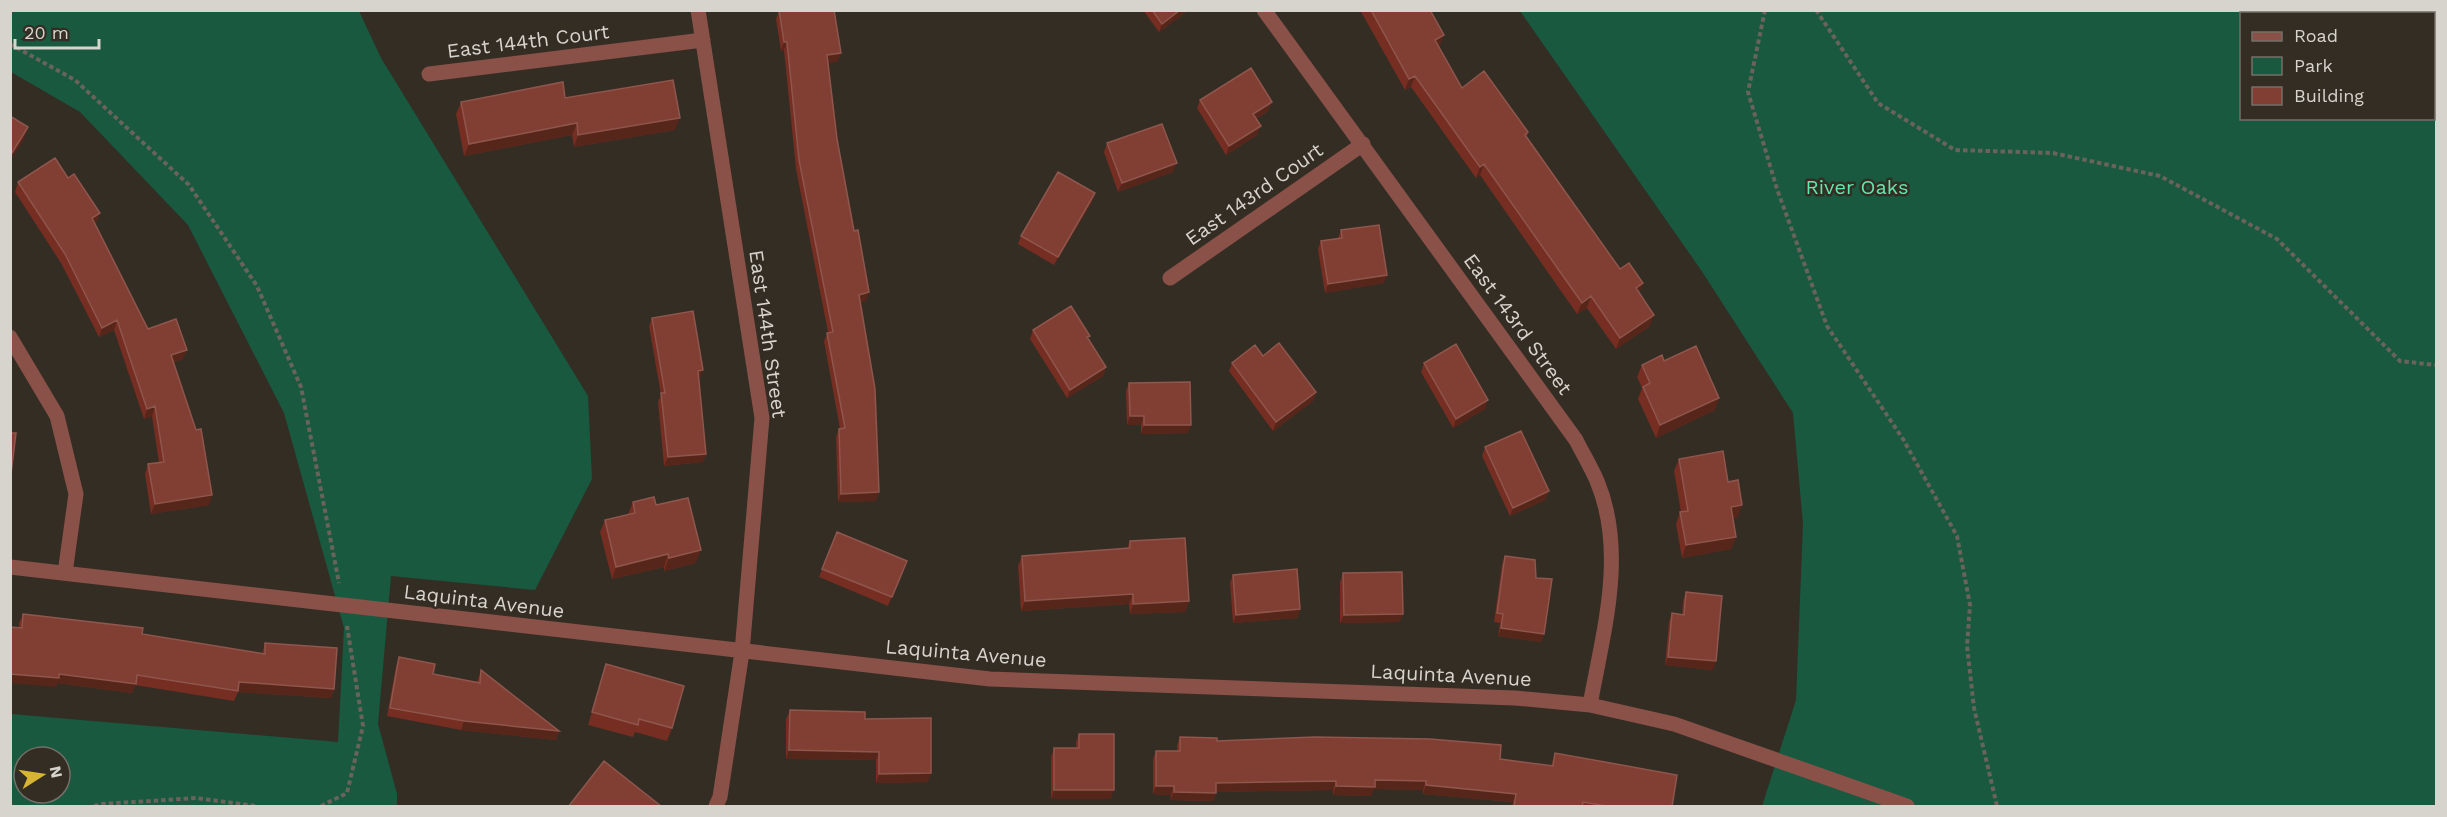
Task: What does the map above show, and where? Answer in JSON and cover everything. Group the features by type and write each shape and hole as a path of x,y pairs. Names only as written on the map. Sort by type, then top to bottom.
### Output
{"street":[{"name":"East 144th Street","path":"698,10 762,418 742,652 720,797 716,807"},
{"name":"East 143rd Street","path":"1264,10 1576,440 1598,482 1610,528 1613,576 1590,705"},
{"name":"East 144th Court","path":"429,74 703,40"},
{"name":"East 143rd Court","path":"1170,278 1363,144"},
{"path":"10,337 57,416 76,494 65,573"},
{"name":"Laquinta Avenue","path":"10,567 990,679 1515,698 1590,705 1674,724 1907,807"}],"path":[{"path":"1765,10 1748,92 1770,168 1827,326 1903,439 1957,536 1970,605 1967,646 1974,708 1997,807"},
{"path":"1815,10 1878,103 1955,150 2053,153 2160,176 2277,239 2400,362 2436,365"},
{"path":"10,44 75,80 189,185 257,286 301,387 344,605 363,726 347,793 321,807"},
{"path":"94,807 102,804 196,798 256,807"}],"green space":[{"path":"11,11 359,11 381,58 588,396 592,479 535,590 391,576 378,724 397,794 397,806 11,806 11,714 338,742 344,628 284,413 188,225 80,112 11,72"},
{"name":"River Oaks","path":"1520,11 2436,11 2436,806 1762,806 1796,700 1803,524 1793,413 1701,270"}],"building":[{"path":"779,10 834,10 841,53 827,55 837,139 854,231 858,230 869,292 859,295 875,389 879,492 841,494 839,429 845,428 827,333 833,332 799,160 787,42 784,42"},
{"path":"1152,10 1180,10 1162,24"},
{"path":"1371,10 1430,10 1444,35 1435,40 1462,88 1484,71 1528,132 1525,135 1620,269 1629,263 1643,283 1636,288 1654,315 1620,338 1591,296 1582,303 1484,164 1480,167 1415,76 1409,79"},
{"path":"1251,68 1272,102 1253,114 1261,126 1229,146 1200,100"},
{"path":"673,80 680,118 578,135 577,123 469,144 461,102 563,82 565,98"},
{"path":"10,116 28,127 10,156"},
{"path":"1162,124 1177,163 1122,183 1107,143"},
{"path":"55,158 68,178 74,174 100,213 92,218 148,329 176,319 187,350 171,355 196,430 201,429 212,495 155,504 148,464 164,462 155,406 147,409 117,320 102,328 65,254 18,182"},
{"path":"1058,172 1095,193 1058,257 1021,236"},
{"path":"1379,225 1387,275 1328,284 1321,241 1342,238 1341,230"},
{"path":"1071,306 1106,367 1070,390 1033,330"},
{"path":"693,311 703,370 698,371 706,454 668,457 661,393 665,393 652,318"},
{"path":"1279,343 1316,392 1276,422 1232,363 1255,345 1263,356"},
{"path":"1456,344 1488,400 1456,419 1424,363"},
{"path":"1696,346 1719,398 1660,425 1643,387 1650,383 1642,365 1662,355 1664,361"},
{"path":"1190,382 1191,425 1144,425 1144,416 1130,416 1129,383"},
{"path":"1521,431 1549,491 1513,508 1485,447"},
{"path":"10,433 16,433 11,474 10,474"},
{"path":"1723,451 1728,482 1738,480 1742,505 1731,507 1736,537 1686,545 1680,512 1688,511 1679,459"},
{"path":"654,497 656,505 688,498 701,550 669,558 668,554 616,567 605,520 635,513 633,502"},
{"path":"837,532 907,561 892,597 822,569"},
{"path":"1185,538 1189,601 1133,604 1133,594 1025,601 1022,556 1130,548 1130,541"},
{"path":"1505,556 1535,560 1536,578 1552,579 1544,634 1501,628 1503,614 1497,613"},
{"path":"1297,569 1300,609 1236,615 1233,575"},
{"path":"1402,572 1403,614 1344,615 1343,573"},
{"path":"1686,592 1722,596 1716,661 1668,657 1672,613 1684,615"},
{"path":"23,614 143,628 142,634 265,654 265,643 337,648 334,689 239,682 238,691 137,675 136,684 59,674 59,678 10,674 10,627 22,628"},
{"path":"399,657 435,664 433,674 480,683 481,670 559,731 464,721 390,708"},
{"path":"606,664 684,686 672,728 639,719 638,725 592,712"},
{"path":"790,710 865,712 865,719 931,718 931,773 879,774 879,752 789,750"},
{"path":"1079,734 1114,734 1114,790 1054,790 1054,748 1079,748"},
{"path":"1180,737 1217,738 1217,741 1315,737 1430,739 1501,745 1500,759 1553,766 1555,753 1677,775 1672,807 1612,807 1583,802 1582,807 1520,807 1514,806 1516,794 1426,785 1426,781 1375,780 1375,787 1336,786 1336,781 1216,783 1216,793 1174,792 1174,786 1156,786 1156,751 1180,751"},
{"path":"604,761 661,806 661,807 568,807"}]}
